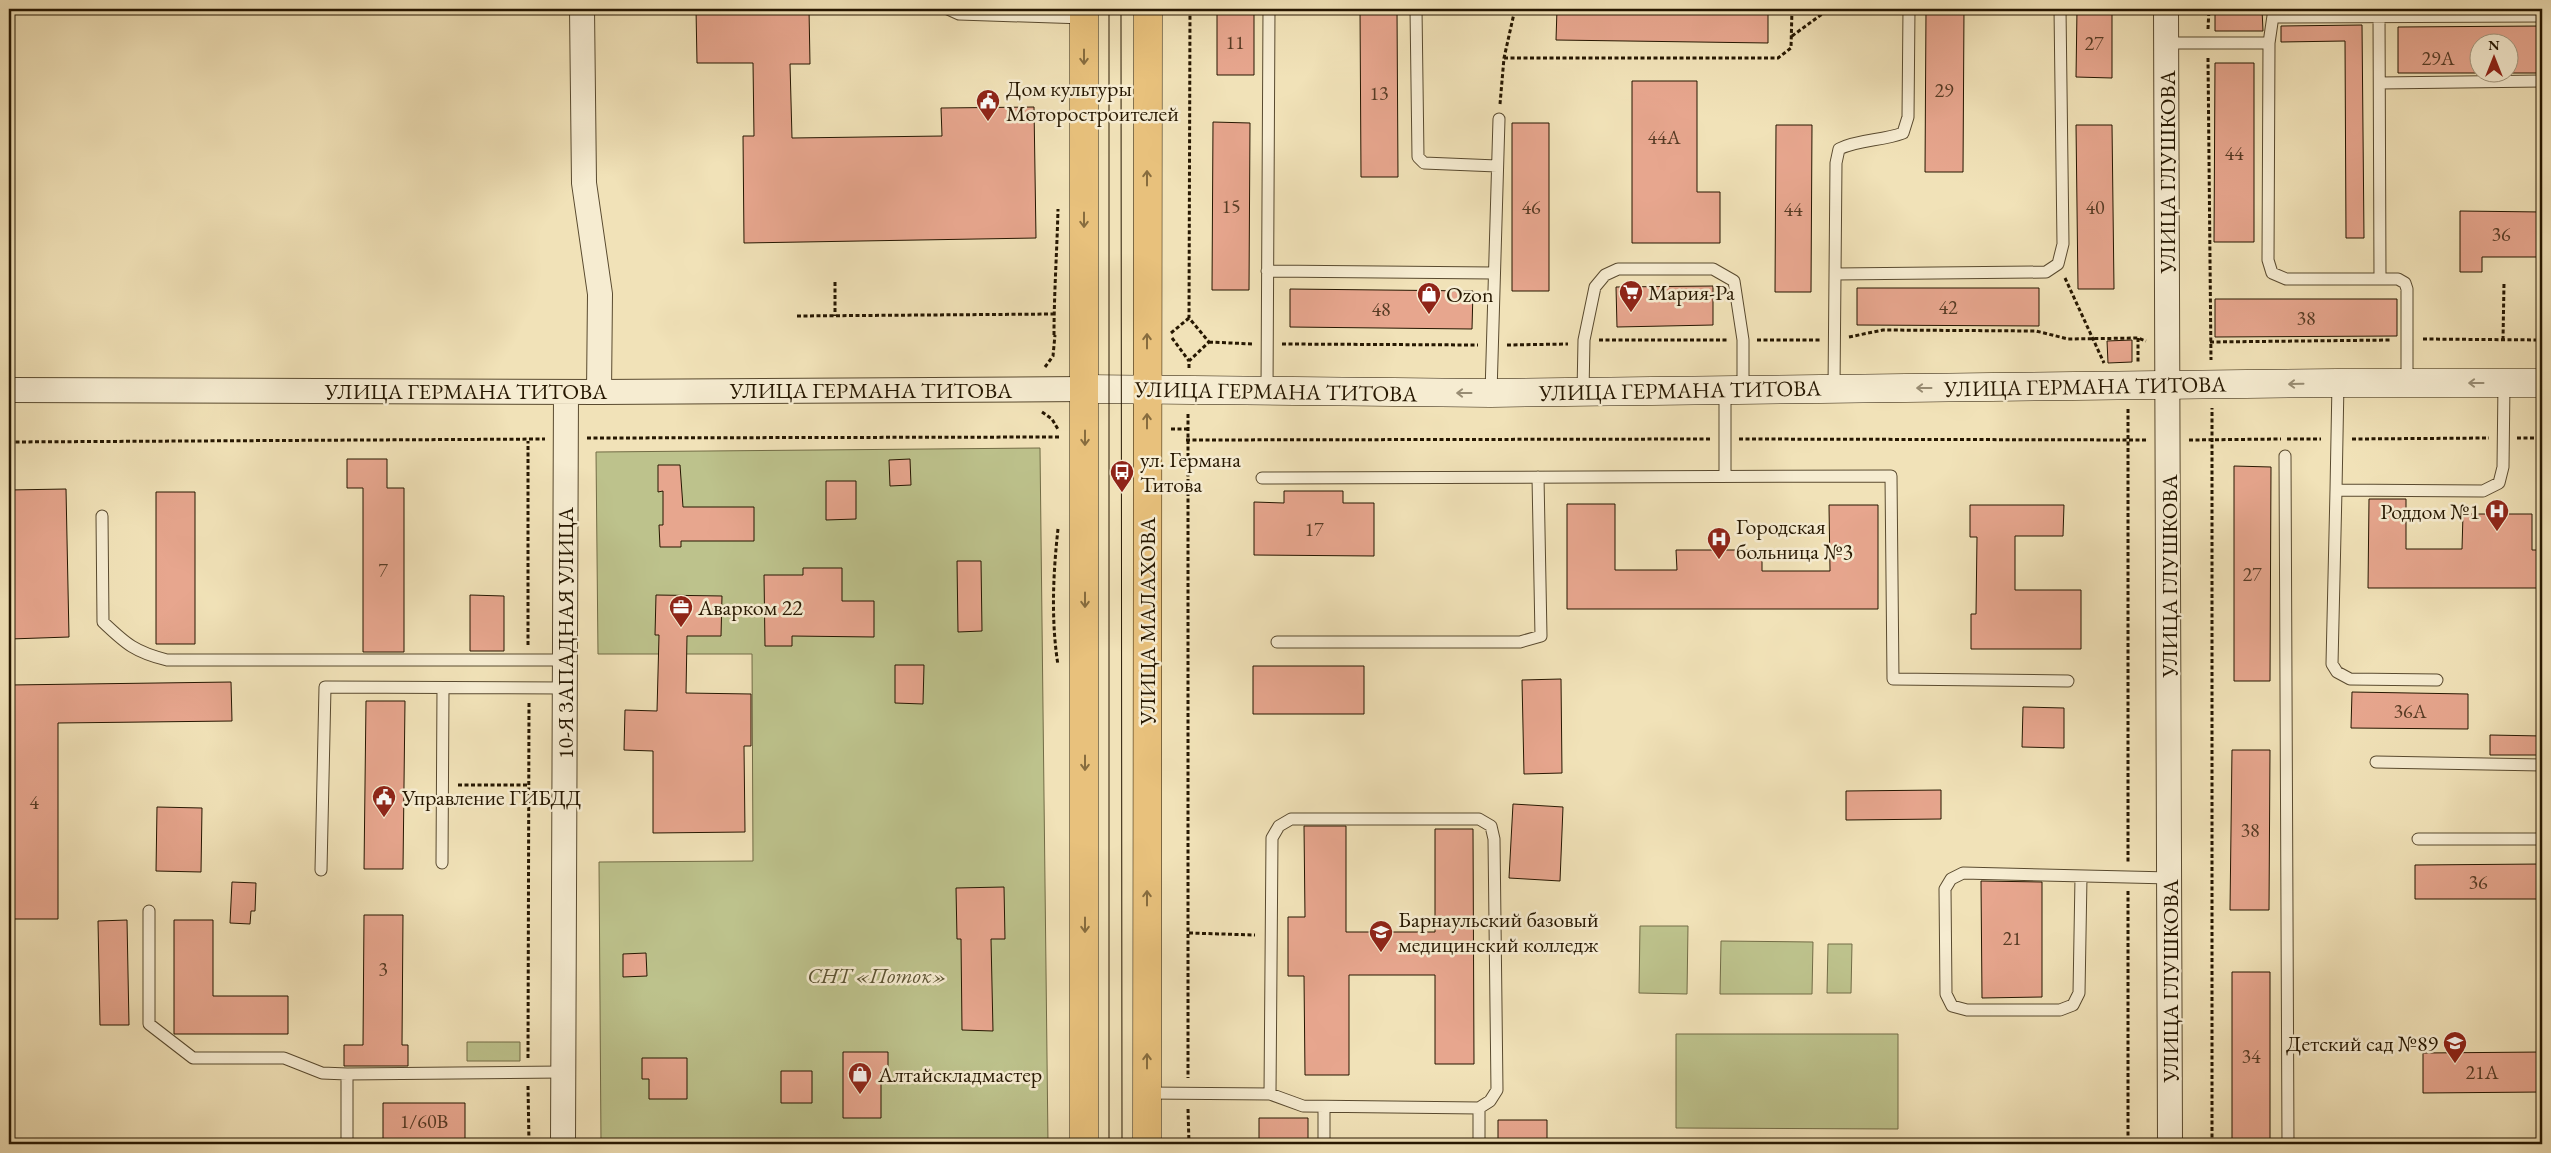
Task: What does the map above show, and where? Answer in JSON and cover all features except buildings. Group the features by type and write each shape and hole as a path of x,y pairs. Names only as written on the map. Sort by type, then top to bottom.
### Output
{"main road":[{"name":"УЛИЦА МАЛАХОВА","path":"1147,1144 1146,390 1148,9"},
{"path":"1084,13 1084,1144"}],"street":[{"path":"582,9 584,183 600,294 599,392"},
{"name":"УЛИЦА ГЛУШКОВА","path":"2166,9 2170,1144"},
{"name":"УЛИЦА ГЕРМАНА ТИТОВА","path":"9,390 599,392 1085,389 1491,393 2338,383 2542,383"},
{"name":"10-Я ЗАПАДНАЯ УЛИЦА","path":"563,1144 566,392"}],"lane":[{"path":"948,9 959,14 1084,13"},
{"path":"1267,391 1268,9"},
{"path":"1416,9 1418,157 1424,163 1497,166"},
{"path":"1834,388 1836,163 1839,148 1851,143 1887,139 1903,134 1908,117 1909,9"},
{"path":"1836,274 2046,272 2058,264 2063,244 2060,9"},
{"path":"2407,383 2407,289 2405,283 2398,279 2286,279 2272,273 2268,260 2269,43 2274,13 2542,16"},
{"path":"2379,15 2380,279"},
{"path":"2166,42 2269,43"},
{"path":"2380,83 2542,81"},
{"path":"1491,393 1493,273 1499,119"},
{"path":"1583,392 1584,342 1596,286 1605,275 1618,269 1713,269 1734,281 1743,340 1725,438 1725,476"},
{"path":"1267,271 1493,273"},
{"path":"2338,383 2332,664 2337,672 2350,679 2436,680"},
{"path":"2336,490 2483,491 2499,484 2503,467 2504,383"},
{"path":"2285,456 2288,1144"},
{"path":"1262,478 1891,476 1893,679 2068,682"},
{"path":"1277,642 1520,642 1541,636 1538,477"},
{"path":"102,516 103,622 123,641 142,654 167,660 565,660"},
{"path":"321,870 325,687 565,688"},
{"path":"442,863 443,688"},
{"path":"2376,762 2542,766"},
{"path":"1147,1093 1270,1094 1303,1106 1324,1107 1479,1108 1490,1101 1497,1090 1494,839 1491,826 1478,820 1291,820 1279,826 1272,838 1270,1094"},
{"path":"2418,839 2542,839"},
{"path":"2081,877 2079,994 2072,1005 2060,1010 1967,1010 1952,1006 1946,994 1945,898 1945,889 1951,879 1963,873 2170,878"},
{"path":"149,911 149,1024 193,1058 284,1058 322,1073 346,1074 563,1072"},
{"path":"346,1074 347,1144"},
{"path":"1324,1107 1324,1144"},
{"path":"1479,1108 1479,1144"}],"path":[{"path":"1190,9 1189,318 1208,342"},
{"path":"1499,119 1504,58 1515,9"},
{"path":"1504,58 1778,58 1791,48 1792,9"},
{"path":"1792,36 1829,9"},
{"path":"2209,9 2211,360"},
{"path":"1042,372 1053,356 1058,202"},
{"path":"2058,264 2106,368"},
{"path":"835,282 835,316"},
{"path":"2503,340 2504,283"},
{"path":"797,316 1054,314"},
{"path":"1189,318 1170,334 1189,361 1189,374"},
{"path":"1189,361 1208,342 1492,345 1584,342 1835,340 1883,330 2036,331 2068,339 2138,338 2151,342"},
{"path":"1054,335 1061,335"},
{"path":"2138,338 2138,368"},
{"path":"2210,342 2407,339 2542,340"},
{"path":"2128,408 2128,1144"},
{"path":"2212,408 2212,1144"},
{"path":"1042,411 1052,419 1059,429"},
{"path":"1188,411 1186,440 1189,1144"},
{"path":"1170,429 1186,429"},
{"path":"9,442 528,441 553,438"},
{"path":"587,438 1059,438"},
{"path":"1186,440 1725,438 2146,440"},
{"path":"2189,440 2542,438"},
{"path":"528,441 528,660"},
{"path":"528,1144 529,688"},
{"path":"442,784 529,785"},
{"path":"1189,933 1272,936"}],"green space":[{"name":"СНТ «Поток»","path":"1040,448 1048,1144 601,1144 599,862 753,861 752,654 598,654 596,452"},
{"path":"1640,926 1688,926 1687,994 1639,993"},
{"path":"1721,941 1813,942 1812,994 1720,994"},
{"path":"1828,944 1852,944 1851,993 1827,993"},
{"path":"1676,1034 1898,1034 1898,1129 1676,1128"},
{"path":"467,1042 520,1042 520,1061 467,1061"}],"tram line":[{"path":"1109,9 1109,1144"},
{"path":"1121,9 1122,1144"}],"place":[{"name":"Дом культуры Моторостроителей","path":"988,122"},
{"name":"Мария-Ра","path":"1631,313"},
{"name":"Ozon","path":"1429,315"},
{"name":"ул. Германа Титова","path":"1122,493"},
{"name":"Роддом №1","path":"2497,532"},
{"name":"Городская больница №3","path":"1719,560"},
{"name":"Аварком 22","path":"681,628"},
{"name":"Управление ГИБДД","path":"384,818"},
{"name":"Барнаульский базовый медицинский колледж","path":"1381,953"},
{"name":"Детский сад №89","path":"2455,1064"},
{"name":"Алтайскладмастер","path":"860,1095"}]}
